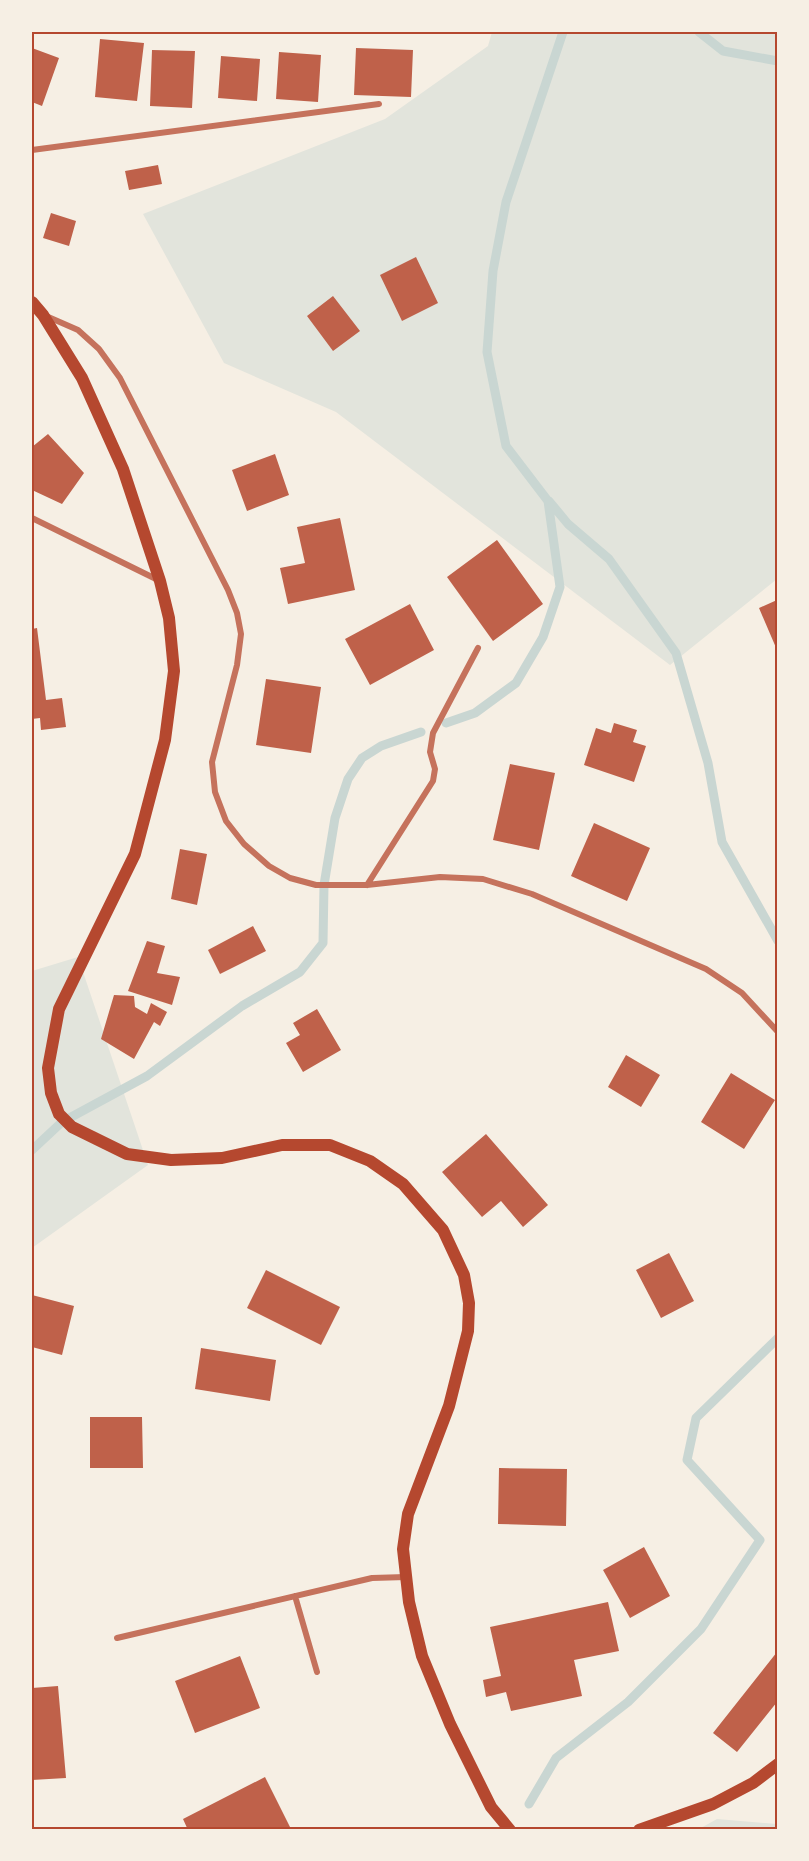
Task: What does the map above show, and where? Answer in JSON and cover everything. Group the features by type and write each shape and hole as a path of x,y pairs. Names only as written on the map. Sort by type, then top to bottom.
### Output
{"main road":[{"path":"32,302 43,315 82,378 123,469 160,581 169,618 174,671 165,740 135,854 59,1009 48,1068 51,1093 59,1114 72,1127 127,1154 171,1160 222,1158 282,1145 330,1145 370,1161 403,1184 442,1230 464,1275 469,1303 468,1331 448,1406 408,1514 403,1549 406,1577 409,1602 422,1656 491,1807 510,1830"},
{"path":"639,1830 713,1804 753,1783 777,1764"}],"street":[{"path":"32,150 379,104"},
{"path":"43,315 78,330 99,349 120,378 228,590 237,613 241,634 237,665 212,762 215,792 226,821 244,844 269,866 290,878 316,885 367,885 440,877 483,879 532,894 706,969 742,993 777,1032"},
{"path":"32,518 160,581"},
{"path":"367,885 433,781 435,769 430,752 433,733 478,648"},
{"path":"117,1638 372,1578 406,1577"},
{"path":"296,1596 316,1672"}],"shaded area":[{"path":"492,32 777,32 777,579 670,665 336,412 224,363 143,214 385,119 488,46"},
{"path":"78,957 148,1165 32,1248 32,971"},
{"path":"717,1819 777,1824 777,1829 699,1829"}],"building":[{"path":"100,39 144,43 137,101 95,97"},
{"path":"32,48 59,58 42,106 32,102"},
{"path":"356,48 413,50 411,97 354,95"},
{"path":"152,50 195,51 192,108 150,106"},
{"path":"279,52 321,55 318,102 276,99"},
{"path":"221,56 260,59 257,101 218,98"},
{"path":"158,165 162,184 129,190 125,171"},
{"path":"51,213 76,221 69,246 43,238"},
{"path":"416,257 438,303 402,321 380,275"},
{"path":"333,296 360,331 333,351 307,316"},
{"path":"48,434 84,473 62,504 32,490 32,447"},
{"path":"275,454 289,495 247,511 232,470"},
{"path":"340,518 355,590 288,604 280,568 305,563 297,527"},
{"path":"497,540 543,604 493,641 447,577"},
{"path":"777,600 777,650 759,608"},
{"path":"410,604 434,650 370,685 345,639"},
{"path":"37,628 46,700 62,698 66,727 41,730 40,718 32,719 32,629"},
{"path":"266,679 321,687 311,753 256,745"},
{"path":"614,723 637,730 633,742 646,746 634,782 584,765 596,728 611,733"},
{"path":"510,764 555,773 539,850 493,840"},
{"path":"594,823 650,848 627,901 571,876"},
{"path":"180,849 207,854 197,905 171,899"},
{"path":"253,926 266,951 220,974 208,950"},
{"path":"147,941 165,946 157,973 180,977 172,1005 128,991"},
{"path":"114,995 134,996 135,1007 147,1014 151,1003 167,1012 160,1026 154,1022 134,1059 101,1039"},
{"path":"317,1009 341,1050 303,1072 286,1043 300,1035 293,1023"},
{"path":"626,1055 660,1075 641,1107 608,1087"},
{"path":"731,1073 775,1100 744,1149 701,1122"},
{"path":"486,1134 548,1205 523,1227 501,1201 482,1217 442,1172"},
{"path":"669,1253 694,1301 661,1318 636,1270"},
{"path":"266,1270 340,1307 321,1345 247,1308"},
{"path":"32,1295 74,1306 62,1355 32,1347"},
{"path":"201,1348 276,1360 270,1401 195,1389"},
{"path":"90,1417 142,1417 143,1468 90,1468"},
{"path":"499,1468 567,1469 566,1526 498,1524"},
{"path":"644,1547 670,1596 630,1618 603,1570"},
{"path":"608,1602 619,1651 574,1660 582,1696 511,1711 506,1692 486,1697 483,1680 501,1676 490,1627"},
{"path":"777,1652 777,1702 737,1752 713,1733"},
{"path":"240,1656 260,1708 195,1733 175,1681"},
{"path":"58,1686 66,1778 32,1780 32,1688"},
{"path":"265,1777 290,1827 285,1830 188,1830 183,1819"}],"waterway":[{"path":"446,723 475,713 516,683 543,637 560,587 548,501 506,446 487,352 493,271 506,202 563,32"},
{"path":"699,32 723,51 778,61"},
{"path":"549,501 568,524 609,559 676,653 708,763 722,842 778,941"},
{"path":"32,1150 62,1122 147,1076 242,1006 300,972 323,943 324,885 335,818 348,779 362,758 381,746 421,732"},
{"path":"529,1804 556,1758 628,1702 701,1629 760,1540 687,1460 696,1418 778,1338"}]}
